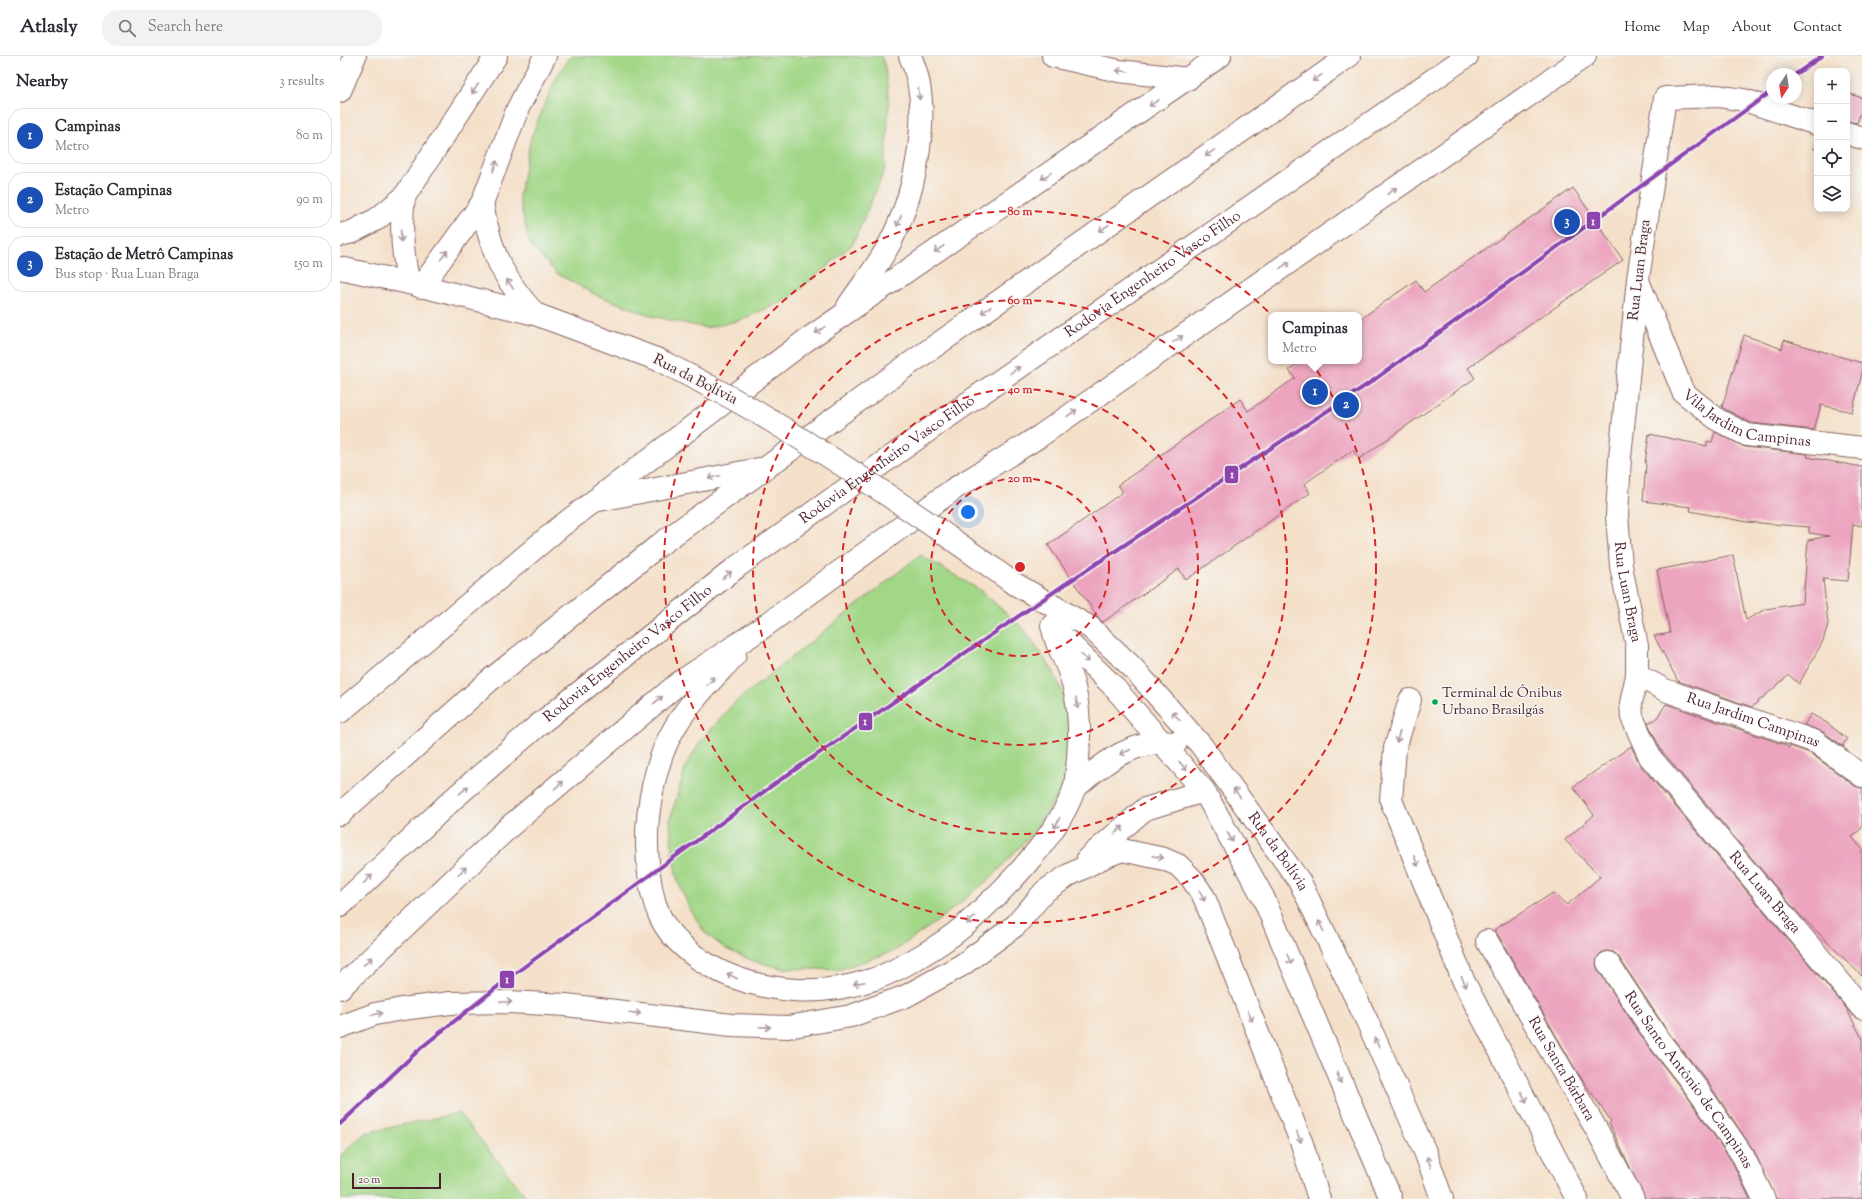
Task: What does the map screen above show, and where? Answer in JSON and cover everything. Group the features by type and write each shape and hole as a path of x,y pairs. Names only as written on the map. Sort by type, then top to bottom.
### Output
{"main road":[{"path":"340,235 352,232 377,219 404,198 496,56"},
{"path":"404,198 401,221 402,253 415,285 482,203 518,108 545,56"},
{"path":"842,314 892,240 915,176 921,133 919,91 910,56"},
{"path":"1053,56 1119,71 1188,79"},
{"path":"340,712 560,527 842,314 1220,56"},
{"path":"340,814 488,681 658,546 911,363 1349,56"},
{"name":"Rodovia Engenheiro Vasco Filho","path":"340,906 452,800 536,727 738,566 936,425 1467,56"},
{"path":"340,988 509,827 680,682 759,630 954,489 1040,436 1585,56"},
{"name":"Rua Luan Braga","path":"1814,123 1744,100 1725,97 1665,98 1638,279 1620,457 1617,516 1621,566 1637,646 1637,676 1631,703 1632,717 1650,757 1862,1008"},
{"path":"1850,134 1862,138"},
{"path":"482,203 487,234 500,269 517,295 535,314"},
{"name":"Rua da Bolívia","path":"340,268 535,314 659,360 757,412 820,450 889,495 1002,575 1091,628 1133,668 1201,745 1300,882 1367,1022 1426,1154 1442,1199"},
{"name":"Vila Jardim Campinas","path":"1638,279 1683,392 1718,420 1747,435 1862,448"},
{"path":"594,501 766,467"},
{"name":"Rua da Bolívia","path":"1002,575 1112,685 1204,791 1263,897 1391,1199"},
{"path":"759,630 697,696 675,726 659,759 647,830 648,868 655,904 670,933 699,959 742,981 773,987 821,991 872,980 912,961 964,926 1009,883 1054,830 1075,788 1079,744 1078,708 1071,676 1052,626"},
{"name":"Rua Jardim Campinas","path":"1637,676 1665,690 1816,742 1862,776"},
{"path":"1410,700 1395,748 1392,800 1464,982 1577,1199"},
{"path":"1075,788 1098,768 1125,750 1163,742 1201,745"},
{"path":"1069,875 1145,809 1204,791"},
{"path":"340,1026 375,1014 450,1003 509,1002 566,1005 731,1025 788,1027 850,1016 906,996 962,965 1016,925 1045,891 1069,875 1104,856 1122,850 1164,859 1178,865 1192,879 1204,897 1302,1144 1319,1199"},
{"name":"Rua Santa Bárbara","path":"1487,941 1598,1132 1633,1199"},
{"name":"Rua Santo Antônio de Campinas","path":"1608,963 1658,1039 1697,1089 1743,1156 1764,1199"}],"green space":[{"path":"571,56 881,56 885,67 889,104 885,169 853,244 789,299 738,321 706,328 652,316 596,295 556,273 529,243 519,197 531,137 557,76"},
{"path":"920,555 980,590 1024,629 1053,671 1066,699 1070,732 1068,762 1062,789 1034,831 994,875 939,920 894,951 838,970 781,968 753,961 726,949 705,933 690,909 678,882 672,853 670,819 686,766 700,742 733,704"},
{"path":"459,1113 528,1199 340,1199 340,1156 365,1133"}],"building":[{"path":"1850,94 1862,98 1862,109 1857,123 1850,122"},
{"path":"1573,188 1623,260 1468,368 1475,378 1359,459 1353,450 1304,484 1310,493 1186,580 1179,569 1103,622 1100,620 1048,545 1123,492 1118,485 1240,399 1248,411 1295,378 1289,370 1297,364 1362,364 1362,318 1416,280 1424,292"},
{"path":"1744,335 1782,349 1784,340 1862,363 1862,374 1852,412 1821,405 1814,430 1751,423 1722,407"},
{"path":"1715,432 1745,447 1808,454 1807,457 1862,467 1862,526 1853,524 1848,581 1823,579 1828,624 1823,641 1799,684 1789,675 1752,707 1678,681 1654,636 1670,633 1657,570 1733,555 1746,620 1766,609 1803,603 1808,540 1829,536 1809,533 1809,527 1747,522 1690,511 1691,507 1643,501 1645,463 1649,434 1707,446 1707,441 1712,442"},
{"path":"1666,704 1785,745 1789,748 1790,746 1810,753 1855,786 1862,788 1862,828 1852,837 1862,849 1862,976 1797,912 1661,750 1648,723 1656,719"},
{"path":"1811,714 1827,723 1847,739 1843,745 1844,747 1823,732 1804,725"},
{"path":"1631,746 1640,765 1846,1008 1862,1038 1862,1199 1776,1199 1754,1151 1707,1081 1668,1032 1618,956 1613,952 1607,951 1601,953 1597,958 1596,964 1598,970 1648,1046 1687,1096 1732,1162 1750,1199 1645,1199 1609,1123 1611,1121 1577,1072 1494,930 1553,893 1567,905 1600,877 1565,840 1594,815 1573,787"}],"transit line":[{"name":"1","path":"1802,70 1822,56"},
{"name":"1","path":"340,1124 422,1047 506,980 780,780 1064,585 1374,380 1766,95"}],"place":[{"name":"Estação de Metrô Campinas","path":"1567,222"},
{"name":"Campinas","path":"1315,392"},
{"name":"Estação Campinas","path":"1346,405"},
{"name":"Terminal de Ônibus Urbano Brasilgás","path":"1435,702"}]}
